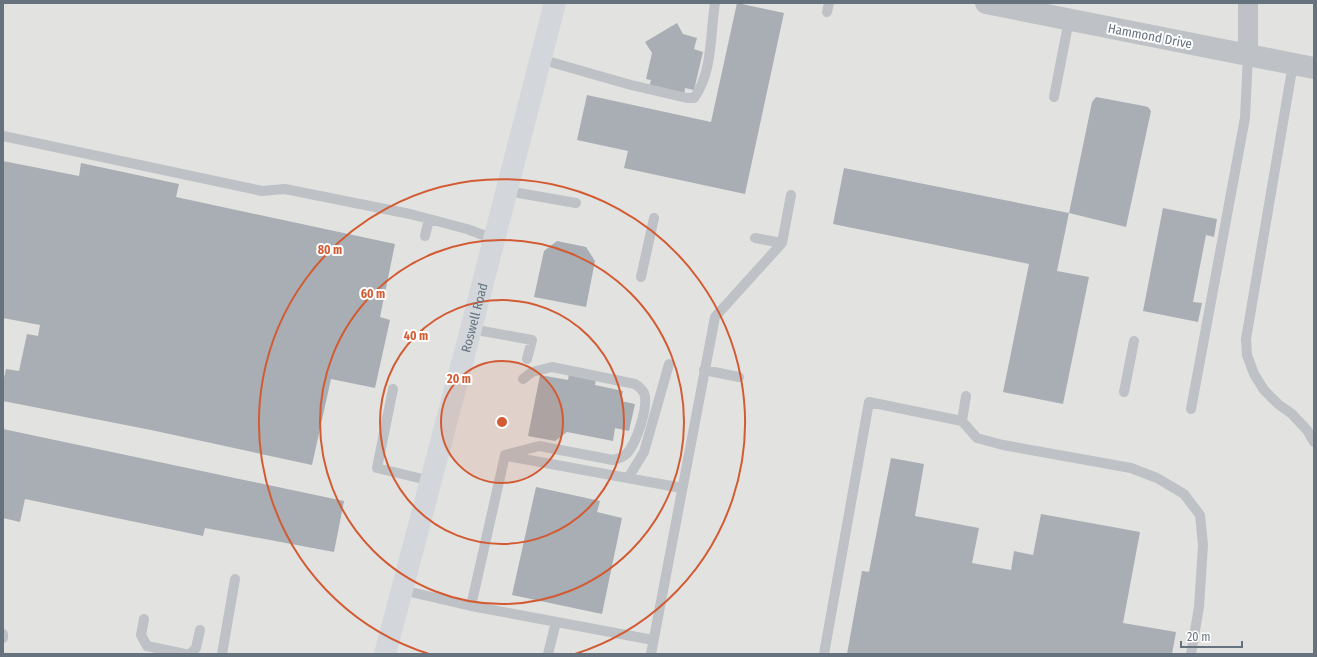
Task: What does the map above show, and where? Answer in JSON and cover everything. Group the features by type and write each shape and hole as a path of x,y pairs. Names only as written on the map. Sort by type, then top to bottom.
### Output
{"main road":[{"name":"Roswell Road","path":"385,654 555,3"}],"street":[{"name":"Hammond Drive","path":"986,3 1304,66"},
{"path":"1248,3 1248,55"}],"lane":[{"path":"540,59 631,85 687,98 694,98 700,90 708,64 715,3"},
{"path":"1054,97 1069,20"},
{"path":"1191,409 1245,118 1248,55"},
{"path":"1304,66 1246,339 1247,355 1254,374 1264,390 1278,404 1292,414 1307,430 1314,442"},
{"path":"3,136 262,192 285,189 410,214 467,229 494,239"},
{"path":"507,191 576,203"},
{"path":"651,654 715,317 782,243 791,195"},
{"path":"641,278 654,218"},
{"path":"425,236 429,219"},
{"path":"755,238 782,243"},
{"path":"471,329 532,340 527,359"},
{"path":"1124,392 1134,341"},
{"path":"628,478 644,452 669,364"},
{"path":"505,455 539,446 613,460 624,456 638,435 645,399 643,392 635,384 552,367 532,372 523,379"},
{"path":"704,370 739,377"},
{"path":"393,389 377,468 431,481"},
{"path":"962,421 966,396"},
{"path":"824,654 869,402 962,421 977,438 1003,445 1131,468 1157,478 1184,494 1200,515 1204,545 1199,607 1191,654"},
{"path":"505,455 682,488"},
{"path":"472,606 505,455"},
{"path":"222,654 235,579"},
{"path":"402,590 472,606 653,640"},
{"path":"144,619 141,635 147,646 184,654"},
{"path":"548,654 556,622"},
{"path":"190,654 196,648 200,630"}],"shaded area":[{"path":"3,3 1314,3 1314,654 3,654"}],"building":[{"path":"737,3 784,13 745,194 624,168 628,151 577,140 587,95 711,122"},
{"path":"677,23 683,34 697,38 694,49 703,52 694,90 685,88 684,95 649,87 651,80 646,79 652,53 645,42"},
{"path":"1096,97 1148,107 1151,111 1126,227 1069,213 1092,102"},
{"path":"3,161 79,176 81,163 179,184 176,197 395,244 380,317 390,320 375,388 331,379 312,465 151,430 3,401 3,382 6,369 19,371 27,334 38,336 40,325 3,318"},
{"path":"844,168 1069,213 1057,271 1089,277 1063,404 1003,392 1029,264 833,224"},
{"path":"1163,208 1217,219 1214,237 1206,235 1193,302 1202,303 1198,322 1143,311"},
{"path":"557,241 586,247 595,261 586,307 534,297 544,251"},
{"path":"569,374 596,379 595,385 623,391 621,401 635,404 629,431 615,428 613,441 567,432 555,441 528,436 540,375 568,380"},
{"path":"3,429 344,501 334,552 205,528 203,536 25,499 20,522 3,518"},
{"path":"891,458 924,464 915,516 979,528 972,563 1011,570 1014,551 1033,555 1041,514 1140,532 1123,623 1176,632 1172,654 847,654 862,571 869,572"},
{"path":"536,487 600,501 597,512 622,518 602,614 512,595"}]}
